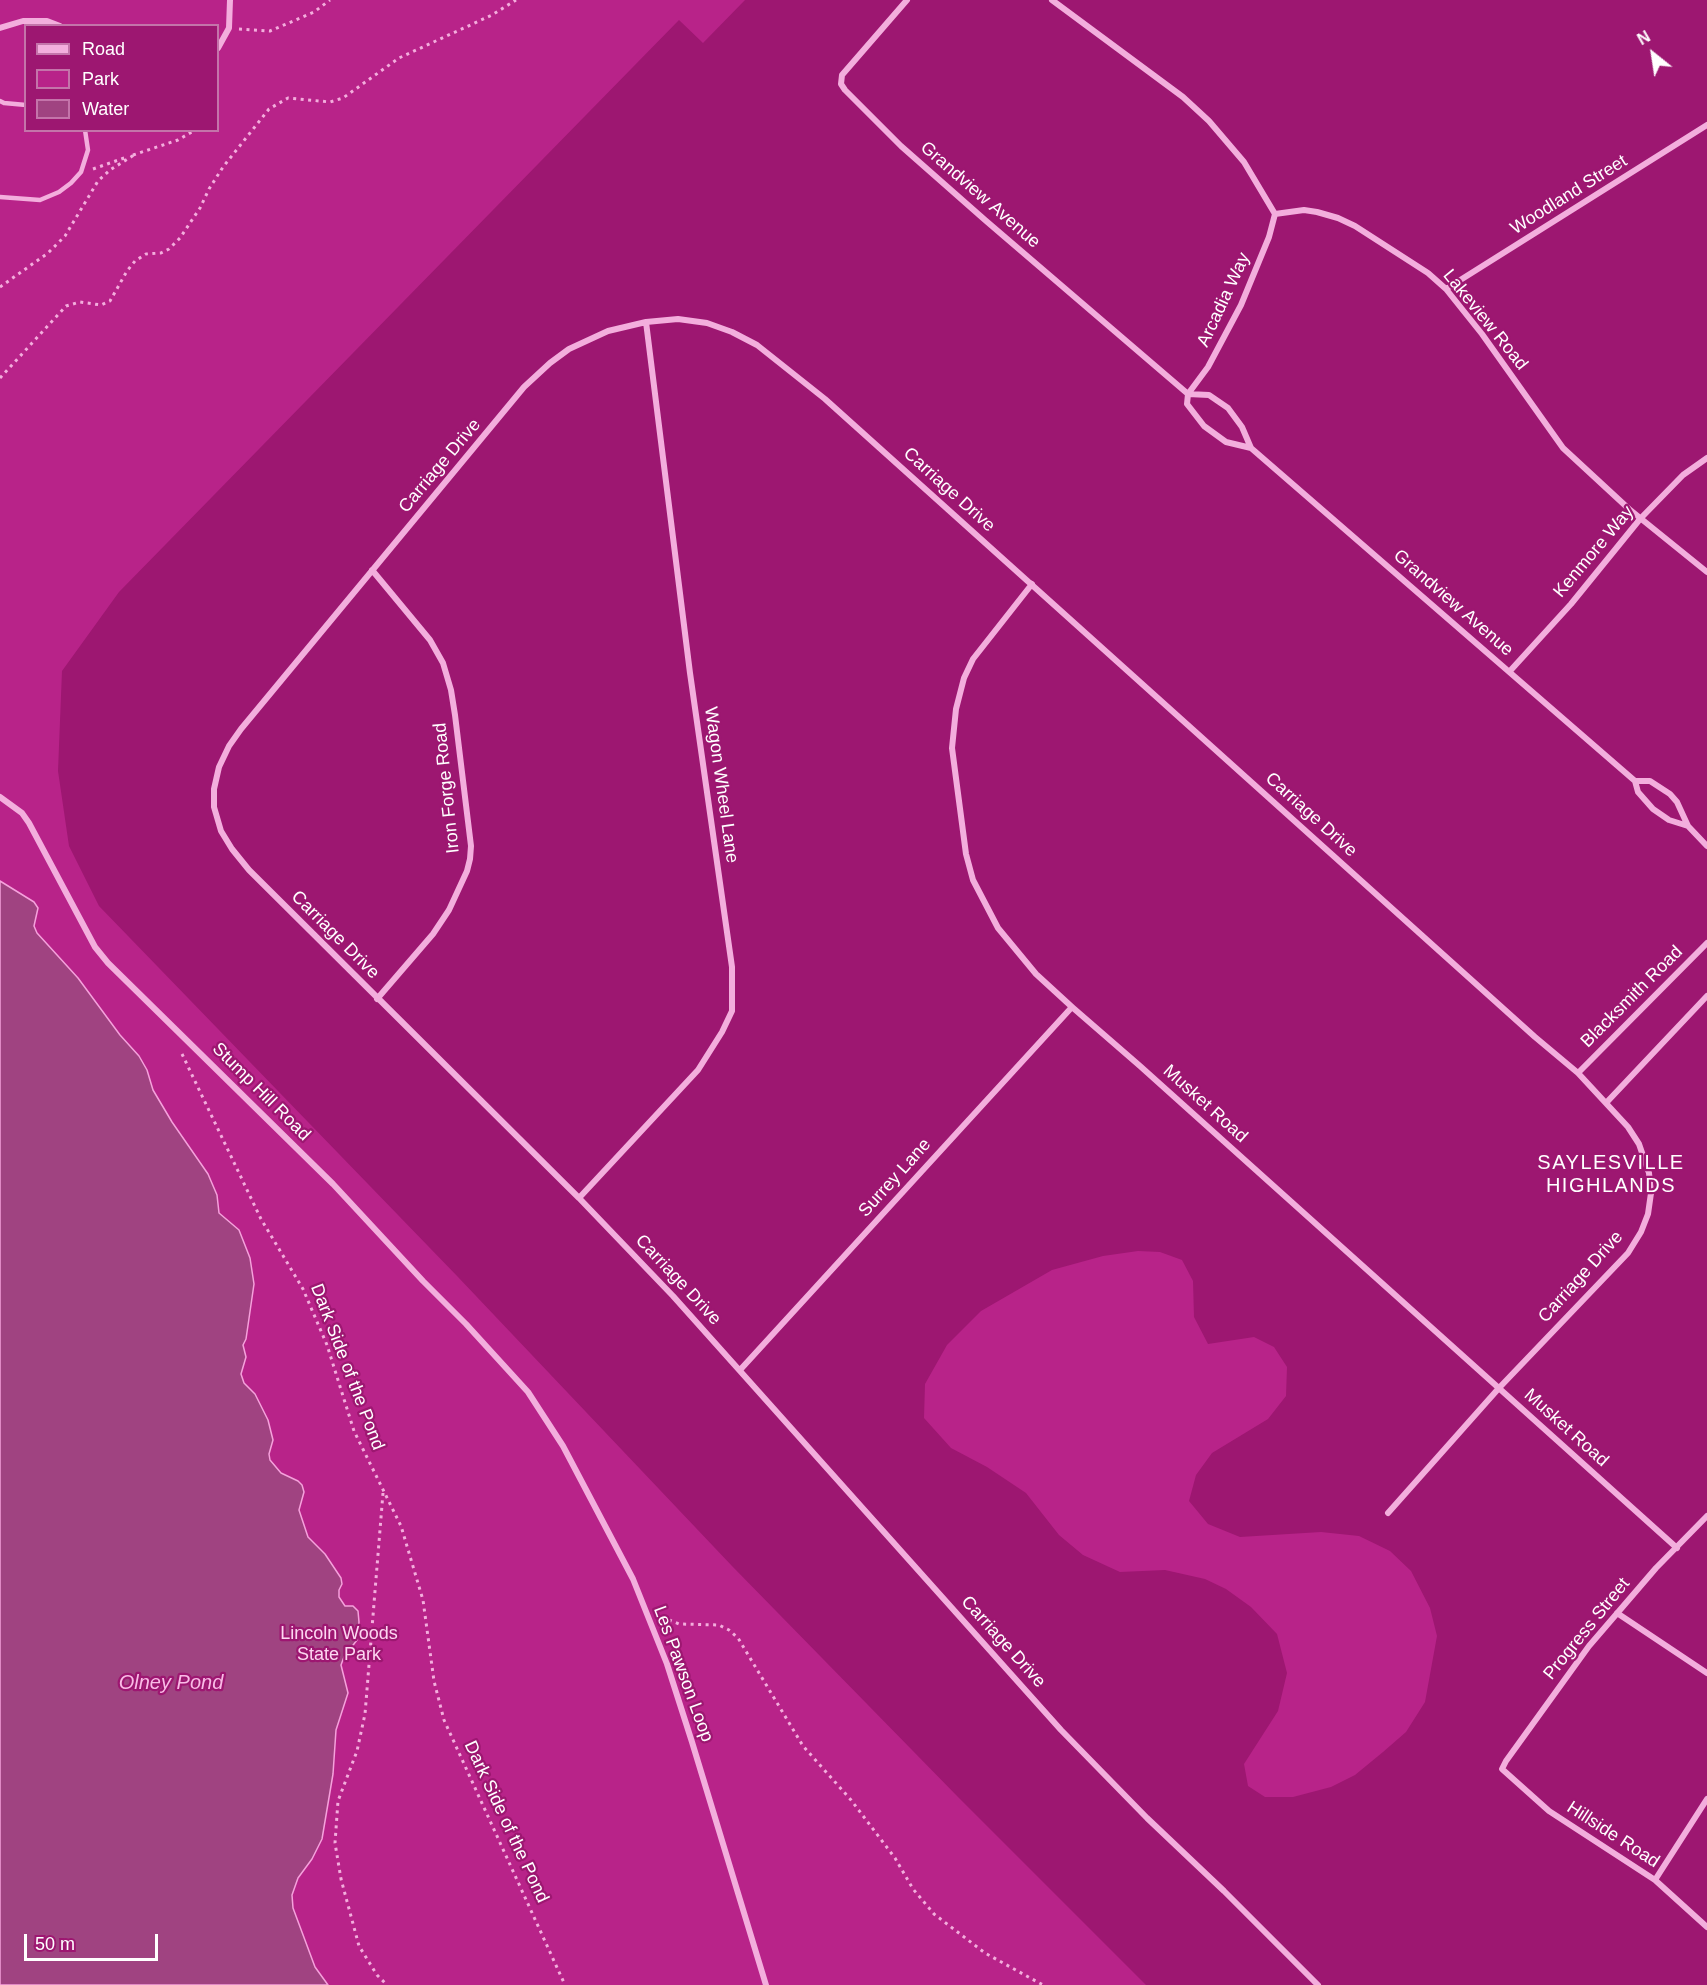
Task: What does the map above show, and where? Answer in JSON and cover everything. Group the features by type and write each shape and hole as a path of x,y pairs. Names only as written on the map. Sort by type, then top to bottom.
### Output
{"street":[{"path":"219,46 229,28 230,0"},
{"name":"Grandview Avenue","path":"907,0 842,75 841,84 845,90 901,146 1188,394 1209,395 1227,408 1242,427 1251,448 1635,782 1638,792 1653,808 1669,819 1688,826"},
{"path":"1052,0 1183,97 1209,121 1244,162 1275,214"},
{"path":"0,28 23,21 47,21 55,24"},
{"name":"Woodland Street","path":"1446,289 1707,126"},
{"name":"Lakeview Road","path":"1275,214 1304,210 1338,218 1355,226 1428,273 1446,289 1497,355 1563,448 1640,519 1707,572"},
{"name":"Arcadia Way","path":"1188,394 1208,367 1241,305 1269,237 1275,214"},
{"name":"Carriage Drive","path":"1318,1985 1147,1818 1061,1730 664,1287 579,1198 249,870 221,831 214,807 214,789 219,767 229,746 524,387 549,363 569,349 608,331 646,322 678,319 707,323 732,332 757,345 825,399 1534,1037 1578,1073 1628,1127 1639,1144 1645,1160 1651,1193 1648,1214 1641,1232 1628,1253 1499,1388 1388,1513"},
{"name":"Wagon Wheel Lane","path":"579,1198 698,1070 722,1032 732,1011 732,967 690,673 646,322"},
{"name":"Grandview Avenue","path":"1188,394 1187,404 1204,426 1226,442 1251,448"},
{"name":"Kenmore Way","path":"1510,672 1571,604 1640,519 1683,475 1707,458"},
{"name":"Iron Forge Road","path":"372,570 430,639 443,663 455,715 471,846 467,871 449,910 433,934 377,999"},
{"name":"Musket Road","path":"1032,584 973,659 964,678 956,709 952,748 964,843 973,880 998,928 1036,974 1072,1007 1677,1548"},
{"name":"Grandview Avenue","path":"1635,782 1650,781 1670,794 1681,809 1688,826 1707,846"},
{"name":"Stump Hill Road","path":"0,797 22,813 29,822 95,947 108,963 333,1184 528,1392"},
{"name":"Blacksmith Road","path":"1578,1073 1707,943"},
{"path":"1606,1103 1707,996"},
{"name":"Surrey Lane","path":"740,1370 1072,1007"},
{"name":"Les Pawson Loop","path":"528,1392 563,1446 596,1506 633,1580 667,1664 766,1985"},
{"name":"Progress Street","path":"1502,1769 1555,1693 1617,1613 1707,1516"},
{"path":"1617,1613 1707,1672"},
{"name":"Hillside Road","path":"1502,1769 1549,1811 1655,1880 1707,1927"},
{"path":"1655,1880 1707,1799"}],"lane":[{"path":"0,101 24,105"},
{"path":"0,197 40,200 59,192 71,183 81,172 88,150 85,132"}],"path":[{"path":"229,28 270,31 314,12 330,0"},
{"path":"0,378 66,306 80,302 101,305 110,301 135,261 146,254 161,253 169,249 180,238 224,167 269,109 288,98 330,102 343,98 399,58 492,15 516,0"},
{"path":"81,172 178,140 192,132"},
{"path":"0,287 48,253 65,236 98,181 110,170 134,155"},
{"name":"Dark Side of the Pond","path":"182,1053 261,1219 303,1289 327,1345 354,1431 401,1526 423,1600 434,1681 444,1720 565,1985"},
{"path":"383,1491 365,1714 357,1751 338,1801 335,1843 341,1879 359,1946 377,1975 387,1985"},
{"path":"646,1612 679,1624 719,1625 738,1638 803,1746 851,1800 895,1858 913,1889 934,1914 985,1953 1043,1985"}],"green space":[{"name":"Lincoln Woods State Park","path":"0,0 745,0 703,43 679,20 119,592 62,671 58,771 69,846 99,906 458,1277 732,1566 1146,1985 0,1985"},
{"path":"1138,1251 1160,1252 1182,1260 1193,1281 1194,1317 1208,1344 1254,1337 1274,1347 1287,1367 1286,1396 1268,1419 1212,1453 1196,1475 1189,1501 1208,1524 1240,1537 1321,1532 1359,1536 1390,1551 1411,1571 1430,1608 1437,1636 1425,1702 1406,1732 1355,1775 1331,1787 1293,1797 1265,1797 1248,1786 1244,1764 1278,1711 1287,1673 1277,1634 1251,1607 1226,1589 1205,1579 1165,1570 1120,1572 1083,1555 1059,1535 1026,1493 987,1467 951,1448 924,1418 925,1384 947,1345 981,1311 1052,1270 1103,1256"}],"water":[{"name":"Olney Pond","path":"0,881 34,902 38,908 34,926 37,933 78,978 120,1035 139,1056 147,1070 153,1090 208,1174 217,1195 219,1213 239,1230 250,1258 254,1284 246,1339 243,1345 246,1357 241,1374 244,1383 255,1394 268,1420 273,1440 269,1454 270,1460 281,1473 302,1485 304,1492 299,1510 308,1537 325,1554 341,1578 339,1597 345,1606 353,1606 358,1611 357,1640 341,1665 348,1693 336,1730 333,1774 322,1839 312,1859 298,1878 292,1895 293,1908 315,1967 328,1985 0,1985"}],"district":[{"name":"SAYLESVILLE HIGHLANDS","path":"1611,1174"}]}
